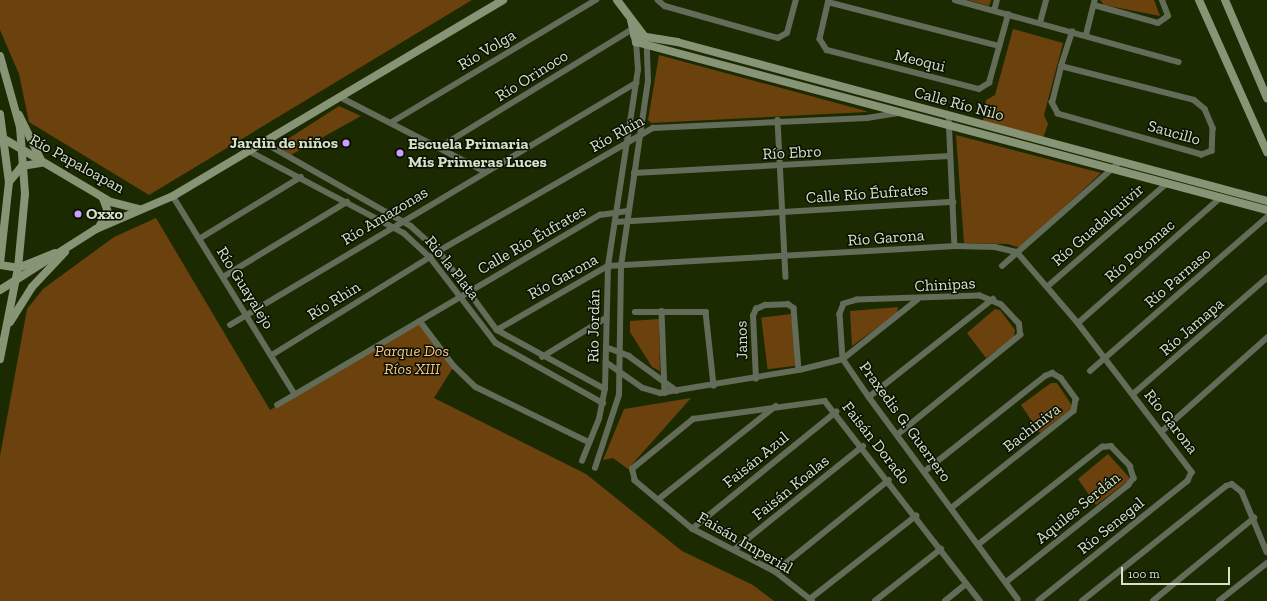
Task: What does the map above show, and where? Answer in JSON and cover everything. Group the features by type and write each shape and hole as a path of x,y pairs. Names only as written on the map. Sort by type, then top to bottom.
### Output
{"street":[{"path":"0,290 96,229 173,196 503,0"},
{"name":"Río Volga","path":"392,122 596,0"},
{"path":"617,0 631,20 635,33"},
{"path":"658,0 665,6 778,38 788,33 796,0"},
{"path":"955,0 1086,35 1179,62"},
{"path":"994,11 997,0"},
{"path":"1040,23 1046,0"},
{"path":"1086,35 1095,2 1158,23 1168,16 1162,0"},
{"path":"1199,0 1267,152"},
{"path":"1225,0 1267,98"},
{"path":"829,1 999,46"},
{"name":"Meoqui","path":"829,1 820,39 821,45 831,51 979,89 989,83 1008,15"},
{"name":"Saucillo","path":"1061,66 1194,100 1205,109 1211,123 1212,151 1202,155 1058,114 1052,103 1061,66 1072,32"},
{"name":"Calle Río Nilo","path":"635,33 1267,201"},
{"name":"Calle Río Nilo","path":"635,33 647,44 1219,199 1267,210"},
{"name":"Río Jordán","path":"582,461 603,403 605,389 608,266 636,82 635,33"},
{"name":"Río Orinoco","path":"440,147 635,33"},
{"path":"594,468 615,412 620,371 621,266 648,82 647,44 644,35"},
{"path":"0,56 17,112 25,164 25,208 18,268 0,359"},
{"name":"Río Amazonas","path":"230,325 484,171 636,82"},
{"path":"340,97 392,122 484,171"},
{"path":"17,112 26,127 34,150 44,164"},
{"name":"Río Rhin","path":"439,251 641,134 660,127 778,120 867,118 901,112"},
{"path":"0,114 9,182 0,264 18,268 65,250"},
{"path":"949,116 955,246"},
{"path":"778,120 786,277"},
{"name":"Río Papaloapan","path":"3,139 103,198 142,209"},
{"name":"Rio la Plata","path":"263,142 402,221 439,251 497,330 542,357 605,389"},
{"name":"Rio la Plata","path":"249,150 393,226 430,257 496,343 603,403"},
{"path":"0,152 8,170"},
{"name":"Río Ebro","path":"634,173 781,167 950,156"},
{"path":"1002,266 1120,162"},
{"path":"9,182 25,164 44,164"},
{"path":"199,239 301,177"},
{"name":"Río Guadalquivir","path":"1048,286 1166,184"},
{"name":"Río Guayalejo","path":"173,196 295,394"},
{"path":"96,229 108,216 103,198"},
{"name":"Río Potomac","path":"1078,323 1219,199"},
{"path":"223,277 347,202"},
{"name":"Calle Río Éufrates","path":"614,222 953,202"},
{"path":"616,211 628,212"},
{"name":"Calle Río Éufrates","path":"277,405 600,215 616,211"},
{"name":"Río Parnaso","path":"1090,371 1267,217"},
{"name":"Río Garona","path":"497,330 608,266 785,258 955,246 995,247 1017,252 1048,286 1190,468"},
{"path":"6,330 32,287 65,250"},
{"name":"Río Rhin","path":"272,355 430,257"},
{"name":"Río Jamapa","path":"1133,394 1267,278"},
{"name":"Chinipas","path":"843,359 840,314 844,304 968,296 993,299 1019,324 1020,335 897,435"},
{"path":"843,359 918,299"},
{"path":"868,397 993,299"},
{"name":"Janos","path":"756,379 753,316 756,309 766,305 788,304 794,308 799,370"},
{"path":"662,311 665,393"},
{"path":"635,312 706,312 714,386"},
{"path":"542,357 606,318"},
{"path":"420,321 468,381 589,442"},
{"path":"1161,432 1267,338"},
{"path":"606,347 620,351 677,391"},
{"name":"Praxedis G. Guerrero","path":"606,362 649,391 665,393 756,379 843,359 868,397 1018,598"},
{"name":"Bachiniva","path":"924,472 1045,376 1052,373 1061,378 1076,399 1074,411 952,508"},
{"name":"Faisán Dorado","path":"631,475 634,466 688,420 821,400 836,412 980,601"},
{"path":"659,499 776,406"},
{"name":"Faisán Azul","path":"692,528 836,412"},
{"name":"Faisán Koalas","path":"735,549 862,446"},
{"name":"Aquiles Serdán","path":"979,544 1102,447 1112,446 1130,466 1134,478 1129,485 1006,583"},
{"name":"Río Senegal","path":"1039,601 1188,481 1190,468"},
{"name":"Faisán Imperial","path":"631,475 692,528 735,549 775,572 811,600"},
{"path":"775,572 889,480"},
{"path":"1082,601 1220,489 1232,484 1242,492 1267,552"},
{"path":"811,600 916,516"},
{"path":"1153,601 1254,518"},
{"path":"875,601 941,549"},
{"path":"1219,601 1267,562"},
{"path":"945,601 966,584"}],"green space":[{"path":"0,0 472,0 149,195 29,122 19,74 0,30"},
{"path":"968,0 991,0 989,6"},
{"path":"1100,0 1154,0 1160,16 1104,5"},
{"path":"1013,29 1063,43 1044,115 1048,124 1043,138 983,122 986,100 995,95"},
{"path":"659,55 867,112 651,123 648,120"},
{"path":"339,106 361,116 291,155 277,146"},
{"path":"956,135 1101,173 1020,248 1008,244 964,243"},
{"name":"Parque Dos Ríos XIII","path":"156,218 270,410 420,321 454,366 434,398 586,474 682,551 753,585 774,601 0,601 0,456 27,309 43,289 114,237"},
{"path":"898,307 897,313 852,346 850,311"},
{"path":"995,309 1000,310 1015,330 1014,337 986,358 967,333"},
{"path":"791,314 797,366 768,369 761,318"},
{"path":"659,319 660,371 652,367 630,332 630,321"},
{"path":"1051,383 1057,383 1073,407 1040,433 1021,405"},
{"path":"691,398 628,469 613,458 603,460 624,409"},
{"path":"1108,454 1129,477 1128,481 1096,505 1078,479"}],"place":[{"name":"Jardin de niños","path":"346,143"},
{"name":"Escuela Primaria Mis Primeras Luces","path":"400,153"},
{"name":"Oxxo","path":"78,214"}]}
